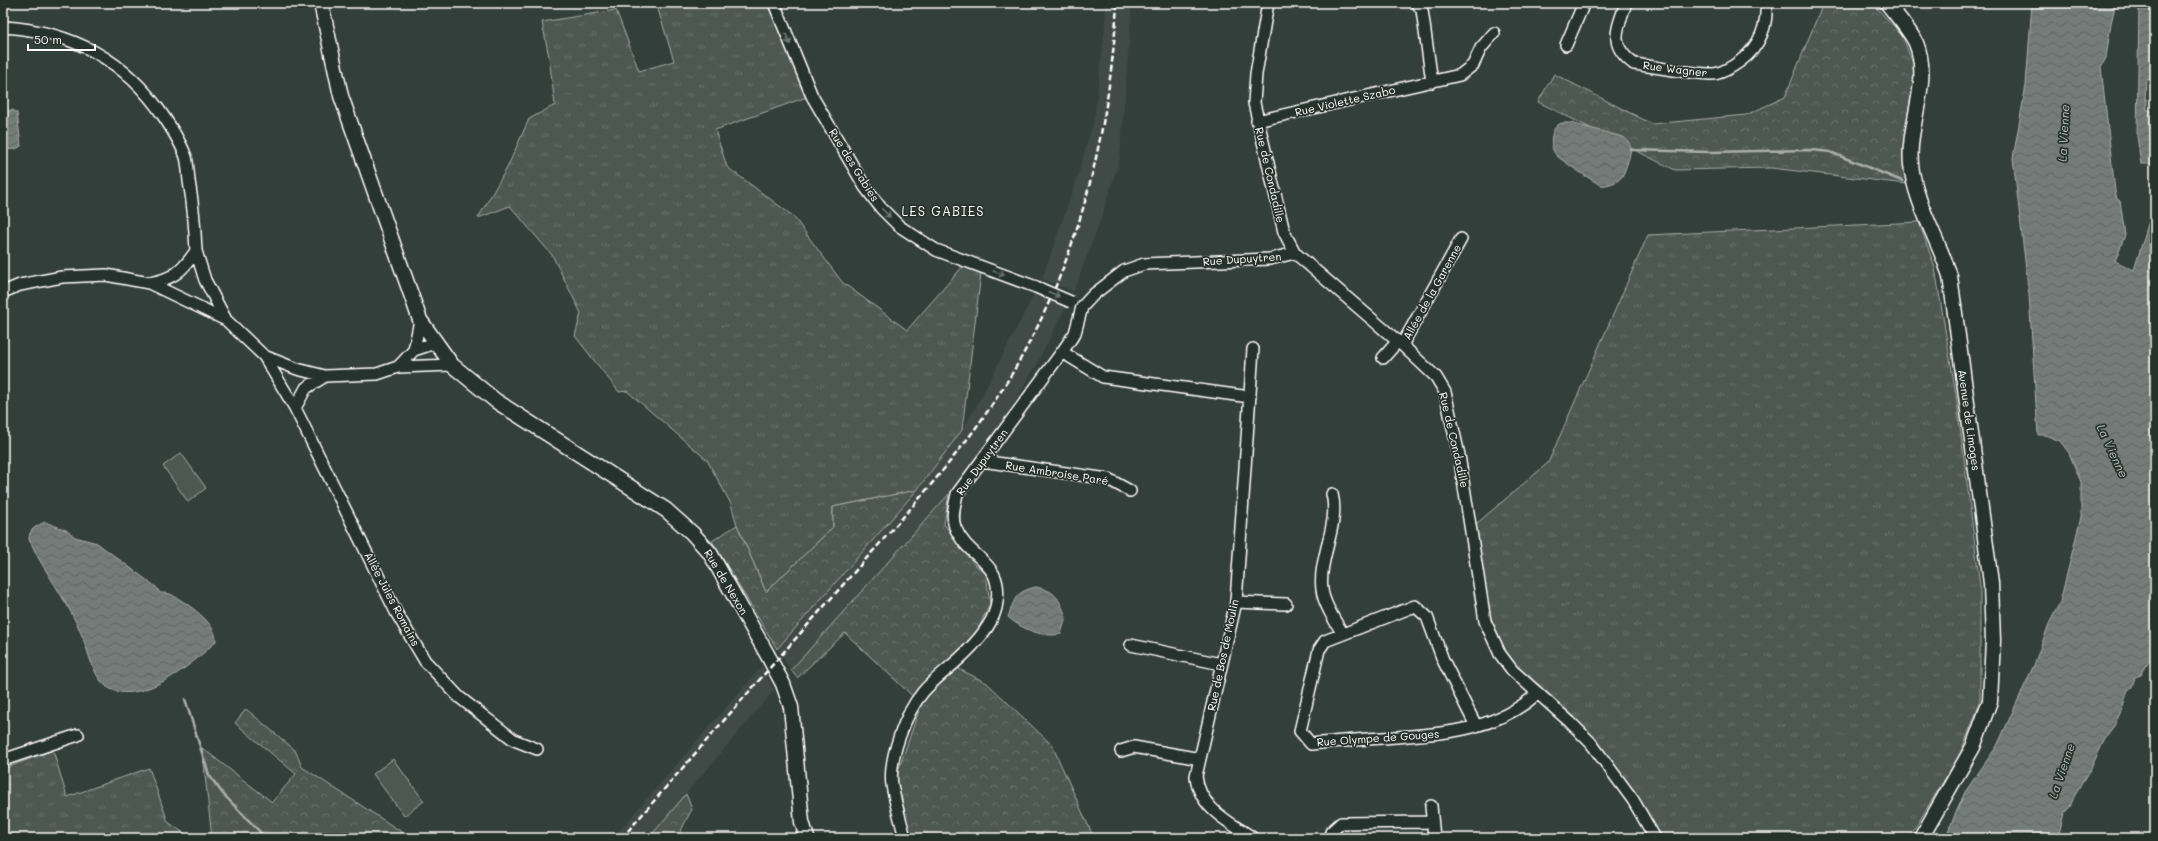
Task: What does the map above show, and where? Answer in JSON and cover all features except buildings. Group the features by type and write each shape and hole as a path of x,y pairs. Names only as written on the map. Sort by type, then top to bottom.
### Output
{"main road":[{"name":"Rue de Nexon","path":"321,3 341,96 420,320 452,365 496,402 666,510 692,532 710,553 783,684 791,706 802,822 807,838"},
{"name":"Avenue de Limoges","path":"1887,3 1915,42 1920,59 1921,81 1910,143 1911,165 1921,206 1942,250 1950,276 1991,591 1993,641 1990,701 1973,747 1921,838"}],"street":[{"name":"Rue des Gabies","path":"774,3 812,96 861,181 881,208 899,226 936,250 1036,287 1082,307"},
{"name":"Rue de Condadille","path":"1268,3 1256,74 1254,103 1284,232 1295,253 1400,343 1436,377 1445,392 1466,490 1485,621 1500,654 1512,670 1591,743 1633,800 1655,838"},
{"path":"1417,3 1422,10 1432,82"},
{"path":"1566,45 1584,3"},
{"name":"Rue Wagner","path":"1626,3 1616,33 1617,46 1623,56 1634,64 1714,74 1729,68 1746,58 1758,44 1765,28 1766,3"},
{"path":"3,27 30,29 67,39 99,53 133,79 156,104 173,130 186,157 195,219 196,250 206,280 226,320"},
{"name":"Rue Violette Szabo","path":"1258,121 1460,75 1473,65 1481,48 1494,33"},
{"name":"Allée de la Garenne","path":"1383,358 1400,343 1461,239"},
{"path":"149,283 165,280 183,269 196,250"},
{"name":"Rue Dupuytren","path":"905,838 892,785 892,768 899,739 913,707 923,692 972,647 985,631 995,610 998,590 995,575 987,564 964,542 955,526 953,512 957,494 1075,333 1082,307 1107,282 1124,271 1144,264 1270,259 1295,253"},
{"path":"3,292 20,285 62,277 106,275 149,283 226,320 264,356 297,369 325,376 377,374 398,367 452,365"},
{"path":"414,350 420,320"},
{"path":"398,367 414,350 435,343"},
{"name":"Rue de Bos de Moulin","path":"1253,349 1236,602 1196,776 1197,788 1213,811 1253,838"},
{"path":"1062,352 1103,377 1250,397"},
{"name":"Allée Jules Romains","path":"264,356 295,408 397,614 425,661 459,697 514,740 537,749"},
{"path":"295,408 306,388 325,376"},
{"name":"Rue Ambroise Paré","path":"982,461 1108,479 1130,491"},
{"path":"1332,494 1335,504 1324,564 1322,590 1333,617 1343,634"},
{"path":"1236,602 1286,604"},
{"name":"Rue Olympe de Gouges","path":"1476,726 1443,660 1427,617 1415,606 1325,641 1319,650 1300,731 1311,744 1453,732 1486,724 1524,706 1538,693"},
{"path":"1131,645 1221,664"},
{"path":"3,760 78,735"},
{"path":"1121,751 1134,747 1200,759"},
{"path":"1431,806 1434,838"},
{"path":"1331,832 1341,823 1432,822"}],"shaded area":[{"path":"1106,3 1132,3 1120,158 1103,213 1074,291 1042,279 1075,185 1094,120 1105,28"},
{"path":"1036,290 1066,306 1037,364 1000,426 949,494 791,670 777,649 917,490 962,430 983,394"},
{"path":"762,666 774,690 649,838 613,838"}],"green space":[{"path":"656,3 767,3 807,97 715,130 727,167 793,216 842,282 907,330 964,265 981,273 962,430 917,490 833,507 833,527 766,592 737,525 731,504 707,460 627,391 619,392 575,336 581,313 552,255 510,206 478,218 507,168 529,119 555,105 549,57 542,22 616,10 639,71 674,61"},
{"path":"1823,3 1872,3 1902,35 1915,69 1903,150 1906,184 1771,168 1675,170 1538,102 1554,74 1652,124 1746,115 1785,97"},
{"path":"1919,222 1935,268 1956,395 1980,586 1980,703 1960,754 1909,838 1663,838 1608,759 1514,666 1501,648 1490,624 1476,524 1548,463 1648,235"},
{"path":"181,453 206,488 188,502 163,466"},
{"path":"917,490 777,649 712,541 737,525 766,592 833,527 833,507"},
{"path":"949,494 944,524 974,564 986,574 990,604 959,669 987,683 1052,745 1093,836 1144,836 1151,838 911,838 896,777 921,704 845,633 797,678 791,670"},
{"path":"246,709 295,750 302,767 411,838 212,838 202,748 272,802 296,774 235,723"},
{"path":"53,750 67,797 149,768 168,822 191,838 3,838 3,769"},
{"path":"393,759 424,801 404,816 373,774"},
{"path":"686,794 692,809 677,838 649,838"}],"water":[{"name":"La Vienne","path":"2032,3 2116,3 2111,23 2106,58 2101,67 2115,191 2117,199 2120,201 2125,235 2115,261 2134,270 2149,221 2155,221 2155,651 2141,675 2135,677 2132,687 2128,690 2122,709 2114,726 2107,735 2089,772 2075,794 2070,807 2064,813 2058,838 1945,838 1965,792 1997,746 2034,665 2049,624 2060,602 2081,517 2081,482 2069,453 2060,441 2045,435 2038,435 2029,295 2013,158 2026,85"},
{"path":"2139,3 2154,3 2152,80 2146,80 2145,99 2147,99 2147,110 2151,110 2151,113 2149,113 2152,164 2141,164 2137,136"},
{"path":"6,106 9,111 13,110 17,113 21,146 16,149 3,150 4,107"},
{"path":"1562,123 1571,123 1626,139 1630,145 1630,154 1625,171 1619,180 1611,184 1601,185 1579,172 1557,156 1551,142 1555,128"},
{"path":"45,522 66,530 75,537 97,543 156,587 160,593 171,594 193,608 212,627 216,641 181,671 150,687 135,692 120,692 107,687 94,669 84,639 67,604 29,540 31,531"},
{"path":"1036,587 1052,593 1059,600 1066,617 1061,634 1047,635 1033,632 1019,625 1008,617 1014,600 1024,591"}],"waterway":[{"path":"1631,150 1709,152 1812,150 1830,152 1902,181"},
{"path":"185,699 209,775 223,794 266,838"}],"railway":[{"path":"622,838 919,499 963,445 1003,388 1021,358 1061,274 1089,186 1100,141 1108,95 1117,3"}],"district":[{"name":"LES GABIES","path":"943,211"}]}
